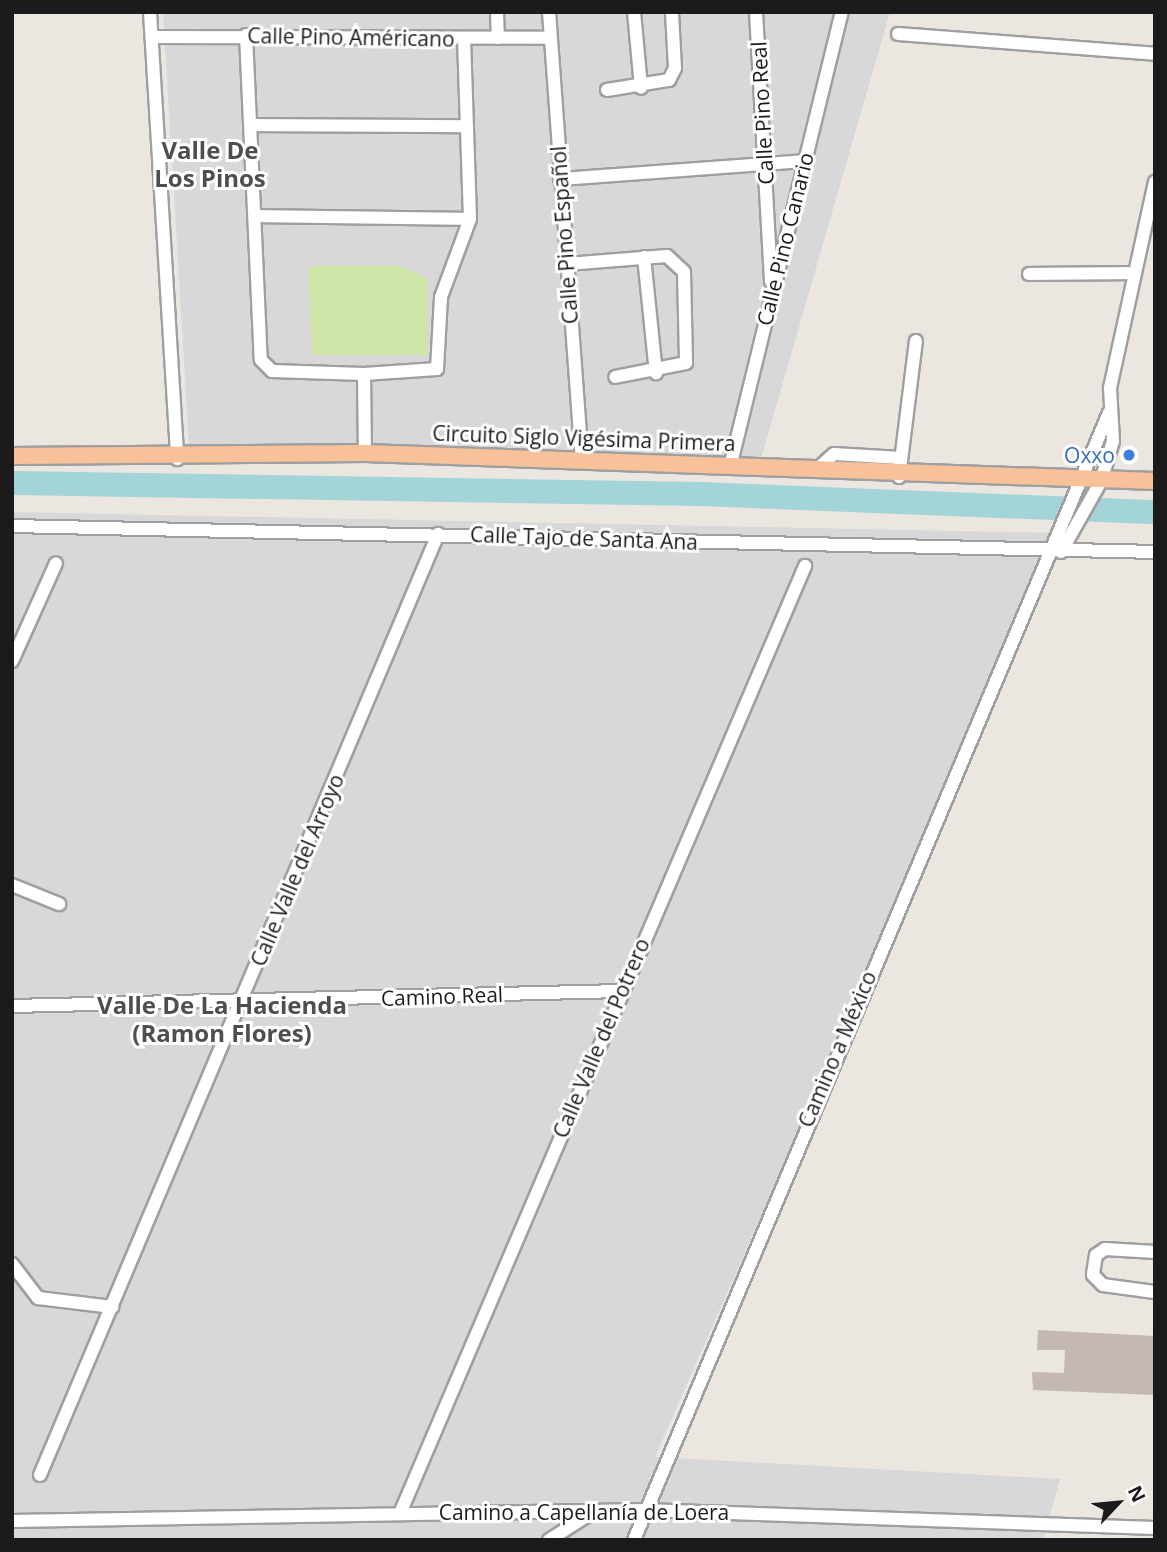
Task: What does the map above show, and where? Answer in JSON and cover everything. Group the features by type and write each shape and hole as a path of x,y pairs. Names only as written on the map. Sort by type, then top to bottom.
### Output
{"main road":[{"name":"Circuito Siglo Vigésima Primera","path":"12,456 177,458 365,453 731,463 899,477 1098,488 1155,481"}],"street":[{"path":"150,12 177,458"},
{"path":"497,12 498,38"},
{"name":"Calle Pino Español","path":"549,12 582,458"},
{"path":"634,12 641,88"},
{"path":"607,90 641,88 673,76 672,12"},
{"name":"Calle Pino Real","path":"756,12 771,297"},
{"name":"Calle Pino Canario","path":"731,463 841,13"},
{"path":"898,34 1155,54"},
{"path":"246,35 266,367 364,374 437,369 441,297 470,219 464,39"},
{"name":"Calle Pino Américano","path":"152,37 246,35 550,38"},
{"path":"251,125 466,126"},
{"path":"560,179 804,161"},
{"path":"1047,562 1067,547 1098,488 1113,441 1109,413 1135,273 1149,239 1155,182"},
{"path":"256,216 470,219"},
{"path":"566,264 667,256 684,272 690,354 686,363 656,373 615,377"},
{"path":"644,257 656,373"},
{"path":"1029,275 1135,273"},
{"path":"899,477 916,341"},
{"path":"364,374 365,453"},
{"path":"1051,542 1082,486 1094,437 1109,413"},
{"path":"815,471 834,454 901,458"},
{"name":"Calle Tajo de Santa Ana","path":"12,526 1051,542 1067,547 1155,552"},
{"name":"Calle Valle del Arroyo","path":"40,1475 438,534"},
{"name":"Camino a México","path":"634,1540 1047,562 1051,542"},
{"path":"12,661 56,563"},
{"name":"Calle Valle del Potrero","path":"401,1511 620,991 805,566"},
{"path":"12,885 59,904"},
{"name":"Camino Real","path":"12,1006 620,991"},
{"path":"1155,1252 1105,1248 1096,1255 1093,1275 1103,1285 1155,1292"},
{"path":"12,1264 38,1298 112,1307"},
{"name":"Camino a Capellanía de Loera","path":"12,1521 401,1511 645,1510 1155,1528"},
{"path":"549,1540 593,1512"},
{"path":"564,1540 572,1527"}],"shaded area":[{"path":"163,12 890,12 760,462 189,447"},
{"path":"12,512 1061,533 655,1457 1060,1479 1043,1540 12,1540"}],"green space":[{"path":"308,266 399,266 428,279 427,355 312,355"}],"building":[{"path":"1038,1330 1155,1336 1155,1395 1033,1390 1032,1372 1064,1373 1065,1350 1037,1350"}],"waterway":[{"path":"12,483 702,494 1155,512"}],"place":[{"name":"Oxxo","path":"1129,455"}],"district":[{"name":"Valle De Los Pinos","path":"210,164"},
{"name":"Valle De La Hacienda (Ramon Flores)","path":"222,1019"}]}
